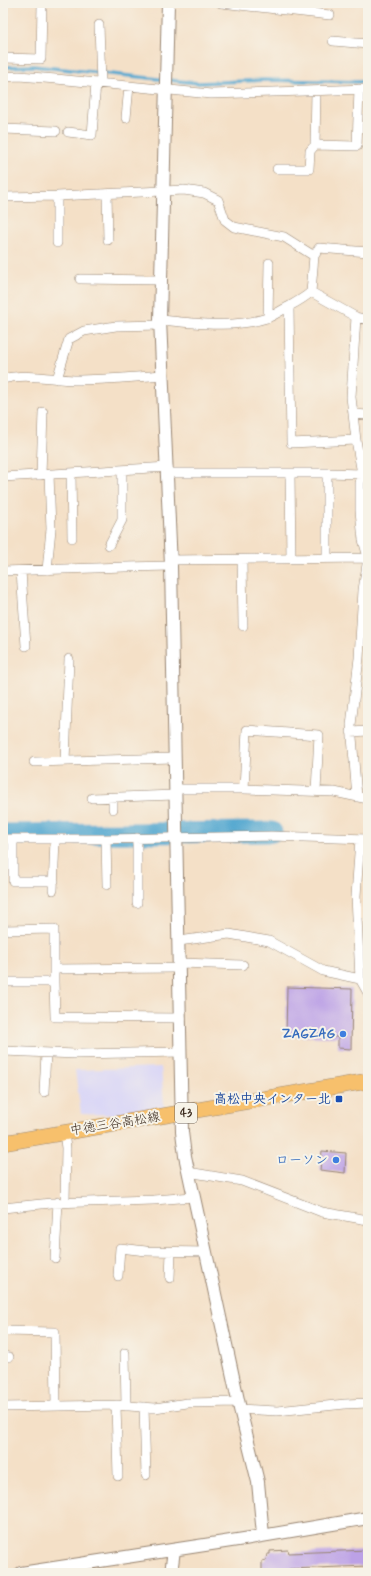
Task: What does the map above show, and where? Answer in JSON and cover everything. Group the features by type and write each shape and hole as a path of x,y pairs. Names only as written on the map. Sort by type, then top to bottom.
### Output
{"main road":[{"name":"中徳三谷高松線","path":"3,1143 181,1114 368,1081"}],"street":[{"path":"3,58 41,59 42,3"},
{"path":"177,3 168,3 161,322 171,563 181,1114 185,1156 193,1196 239,1406 258,1482 263,1535"},
{"path":"221,3 330,15"},
{"path":"68,132 92,135 99,81 99,25"},
{"path":"333,41 367,44 368,34"},
{"path":"3,77 19,76 99,81 129,86 166,84 211,94 364,89 357,146 315,145"},
{"path":"126,118 129,86"},
{"path":"278,169 309,169 310,151 315,145 316,91"},
{"path":"3,129 56,132"},
{"path":"3,197 184,190 204,193 218,200 225,220 234,227 284,237 314,256"},
{"path":"107,194 108,240"},
{"path":"57,196 57,243"},
{"path":"57,379 69,339 84,331 161,322 231,325 243,324 268,318 303,300 312,292 314,256 319,248 368,252"},
{"path":"268,318 269,263"},
{"path":"80,279 162,280"},
{"path":"312,292 356,317 368,320"},
{"path":"289,307 291,443 356,440"},
{"path":"356,317 351,397 362,474 360,483 360,511 363,540 368,558 363,590 359,658 351,725 357,797"},
{"path":"3,379 28,377 101,380 163,375"},
{"path":"43,412 45,474 51,529 47,570"},
{"path":"353,414 368,415"},
{"path":"3,477 122,470 362,474"},
{"path":"109,545 122,520 122,470"},
{"path":"71,473 72,538"},
{"path":"290,473 291,559"},
{"path":"327,473 327,558"},
{"path":"3,571 125,567 171,563 242,560 368,558"},
{"path":"242,560 243,626"},
{"path":"21,571 26,646"},
{"path":"65,761 69,659"},
{"path":"244,789 247,730 319,735 316,791"},
{"path":"351,732 368,732"},
{"path":"34,762 174,758"},
{"path":"92,798 244,789 334,792 368,799"},
{"path":"112,798 113,809"},
{"path":"3,839 106,839 137,838 176,834 364,839 356,896 360,979 368,993"},
{"path":"137,838 137,903"},
{"path":"13,839 13,881 53,886 55,839"},
{"path":"106,839 107,884"},
{"path":"3,930 54,930 54,1017 180,1018"},
{"path":"178,942 229,934 269,940 323,971 360,979"},
{"path":"54,969 243,965"},
{"path":"3,982 54,982"},
{"path":"3,1051 76,1054 181,1052"},
{"path":"44,1092 46,1053"},
{"path":"56,1258 66,1148 64,1133"},
{"path":"188,1172 242,1181 322,1212 368,1220"},
{"path":"3,1208 61,1202 154,1200 193,1196"},
{"path":"118,1276 120,1248 171,1252 206,1252"},
{"path":"170,1278 171,1252"},
{"path":"3,1331 55,1332 56,1406"},
{"path":"125,1352 126,1406"},
{"path":"3,1407 116,1404 155,1408 187,1404 239,1406 276,1411 338,1404 368,1403"},
{"path":"116,1404 118,1476"},
{"path":"144,1406 146,1475"},
{"path":"21,1573 94,1568 124,1556 174,1550 368,1518"},
{"path":"171,1573 174,1550"}],"shaded area":[{"path":"161,1067 165,1116 81,1114 75,1070"}],"building":[{"path":"287,987 352,989 351,1049 338,1048 338,1037 286,1036"},
{"path":"322,1151 346,1153 345,1173 320,1170"},
{"path":"288,1550 289,1553 368,1550 368,1566 289,1569 289,1573 262,1573 262,1561 266,1560 267,1554 270,1554 270,1551"}],"waterway":[{"path":"3,67 33,66 198,83 266,80 368,82"},
{"path":"3,834 272,832"}],"place":[{"name":"ZAGZAG","path":"343,1034"},
{"name":"高松中央インター北","path":"339,1099"},
{"name":"ローソン","path":"336,1160"}]}
